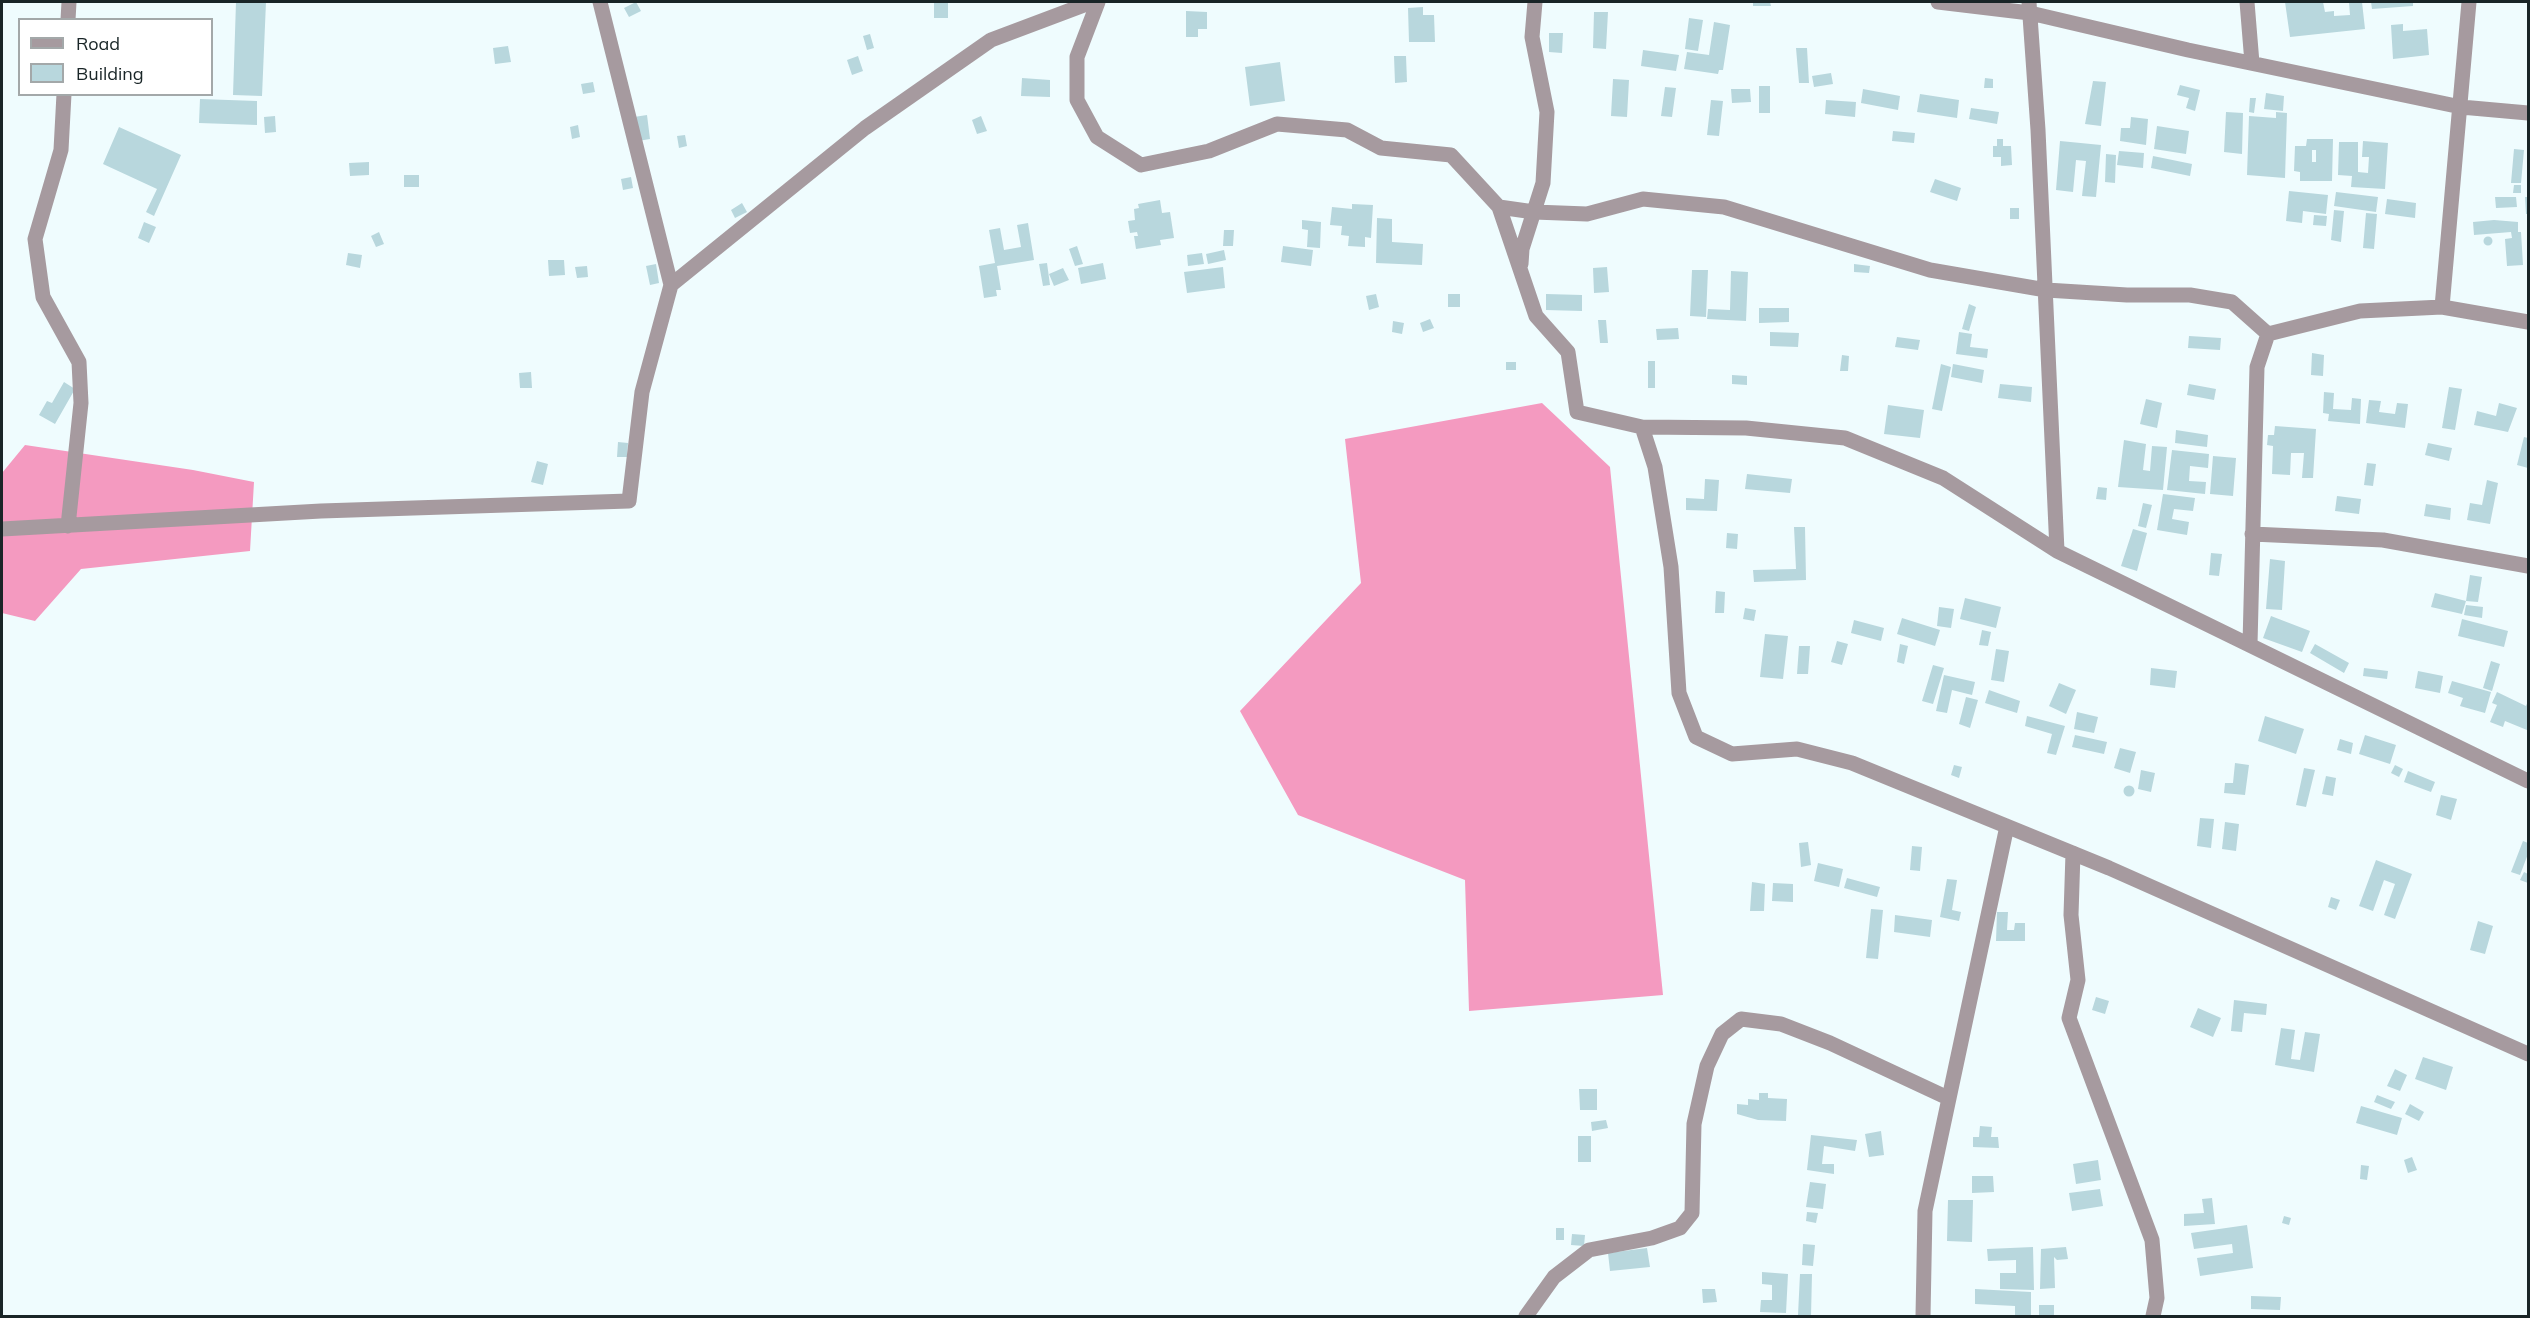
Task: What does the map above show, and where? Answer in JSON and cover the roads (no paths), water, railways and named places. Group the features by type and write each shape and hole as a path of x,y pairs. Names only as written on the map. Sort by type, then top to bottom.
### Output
{"street":[{"path":"68,18 69,2"},
{"path":"2,529 321,511 629,501 642,392 671,285 600,2"},
{"path":"671,285 865,128 991,40 1092,2"},
{"path":"1098,2 1077,57 1077,100 1097,137 1142,165 1209,151 1277,124 1347,130 1381,148 1450,155 1500,207 1536,316 1568,352 1577,412 1642,427 1746,428 1845,438 1943,478 2058,550 2529,781"},
{"path":"1521,271 1522,249 1543,183 1547,112 1532,37 1535,2"},
{"path":"1938,2 2030,7 2252,63 2460,106 2529,113"},
{"path":"2247,2 2252,63"},
{"path":"2442,307 2469,2"},
{"path":"2030,7 2058,550"},
{"path":"64,96 61,150 35,239 43,297 79,362 81,403 68,525"},
{"path":"1500,207 1534,212 1587,214 1643,199 1724,207 1930,270 2046,290 2127,295 2190,295 2232,302 2268,334"},
{"path":"2268,334 2360,311 2442,307 2529,322"},
{"path":"2250,644 2257,367 2268,334"},
{"path":"1642,427 1655,467 1671,567 1679,693 1696,737 1732,754 1797,749 1852,763 2073,853 2529,1054"},
{"path":"2252,534 2384,540 2529,566"},
{"path":"1923,1317 1925,1211 2007,826"},
{"path":"2073,853 2071,915 2078,980 2070,1018 2152,1240 2157,1298 2153,1317"},
{"path":"1526,1317 1554,1277 1589,1250 1652,1239 1680,1228 1692,1213 1694,1124 1707,1066 1722,1034 1741,1019 1781,1024 1948,1098"}]}
